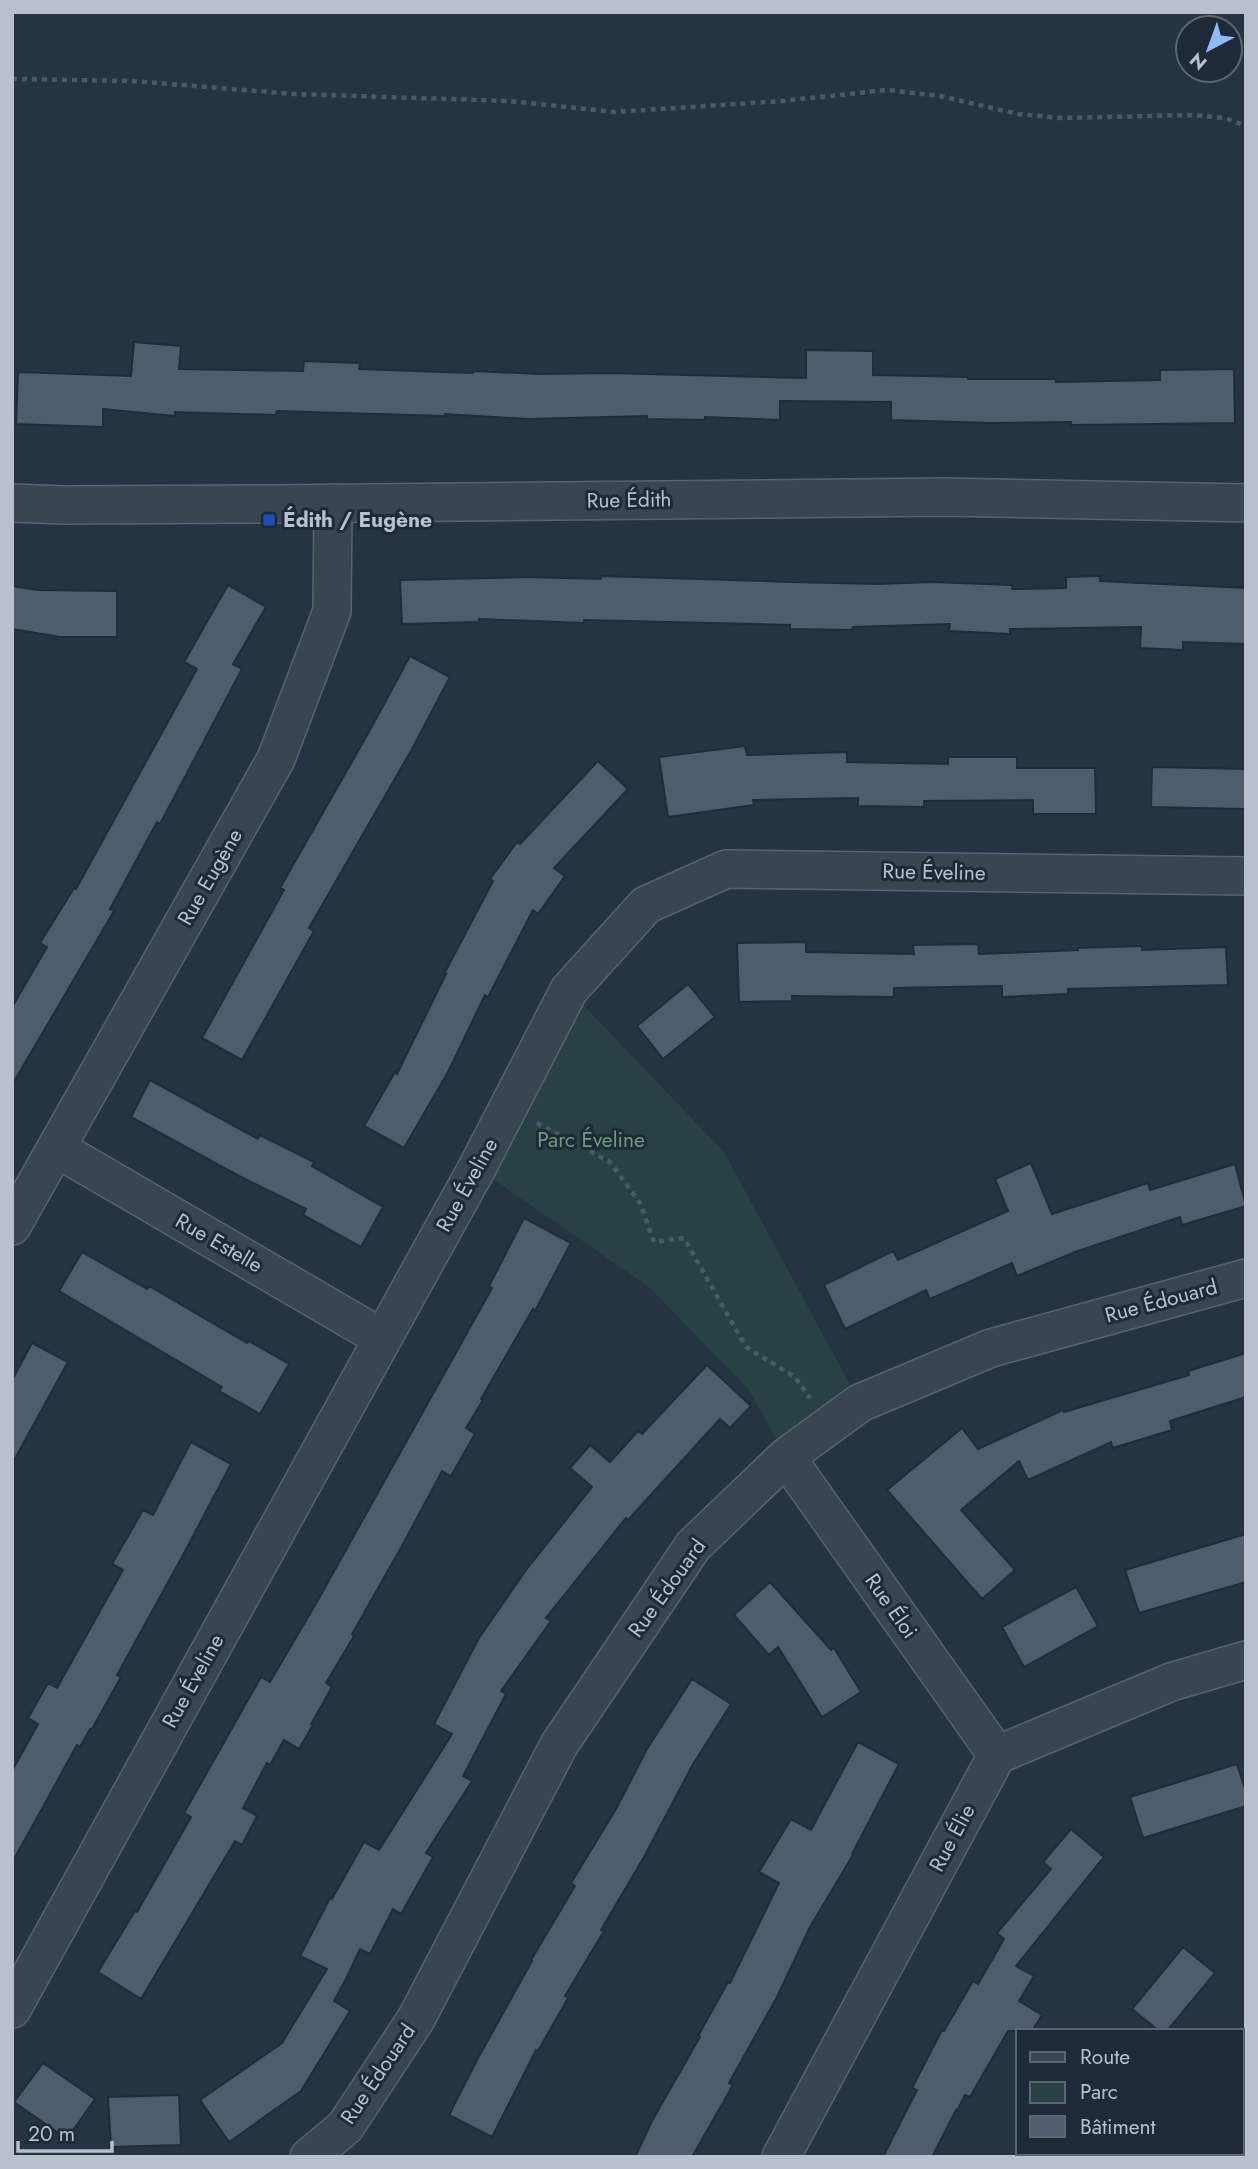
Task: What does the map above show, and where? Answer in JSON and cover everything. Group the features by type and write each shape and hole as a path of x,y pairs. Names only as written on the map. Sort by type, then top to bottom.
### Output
{"street":[{"name":"Rue Édith","path":"12,503 333,503 945,496 1246,503"},
{"name":"Rue Eugène","path":"12,1226 276,759 332,611 333,503"},
{"name":"Rue Éveline","path":"12,2010 477,1168 569,990 646,905 726,869 1246,876"},
{"name":"Rue Estelle","path":"56,1148 382,1338"},
{"name":"Rue Édouard","path":"309,2157 345,2127 416,2019 559,1745 693,1546 786,1457 860,1403 991,1348 1246,1278"},
{"name":"Rue Éloi","path":"786,1457 997,1755"},
{"path":"997,1755 1171,1682 1246,1660"},
{"name":"Rue Élie","path":"781,2157 997,1755"}],"path":[{"path":"12,79 133,81 295,94 510,102 614,112 782,101 887,89 940,96 1018,114 1097,118 1193,114 1225,118 1246,126"},
{"path":"508,1108 610,1162 640,1203 654,1242 684,1238 746,1347 795,1377 829,1425"}],"green space":[{"name":"Parc Éveline","path":"569,990 724,1152 860,1403 786,1457 749,1390 649,1287 477,1168"}],"building":[{"path":"134,342 181,346 179,369 303,371 304,361 360,363 359,369 473,373 806,378 806,350 873,351 873,375 1056,379 1056,382 1160,380 1160,370 1234,369 1235,423 1071,425 1071,422 891,420 891,402 780,401 780,420 705,417 705,420 647,419 647,416 528,419 445,414 277,411 276,415 175,412 175,416 103,409 103,427 16,424 18,372 131,376"},
{"path":"601,576 878,584 932,582 1012,585 1012,589 1066,588 1066,577 1100,576 1100,581 1246,588 1246,644 1183,642 1183,650 1140,648 1141,627 1010,629 1010,634 949,631 950,624 853,627 852,630 790,629 790,625 584,620 584,623 479,619 479,622 402,624 400,580 527,577 601,579"},
{"path":"228,585 266,607 233,664 242,669 160,824 157,822 110,909 114,911 12,1085 12,1007 47,947 40,943 74,888 76,889 197,669 184,662"},
{"path":"12,586 38,590 117,591 117,637 60,637 12,629"},
{"path":"410,656 450,677 412,749 309,928 314,931 242,1060 202,1038 284,890 280,888"},
{"path":"745,746 747,755 847,752 847,762 948,764 948,757 1017,757 1017,768 1095,768 1096,814 1033,814 1033,800 924,801 924,807 858,806 858,798 753,800 754,805 668,817 659,757"},
{"path":"598,761 628,789 554,868 565,876 538,914 533,910 488,997 485,995 448,1072 404,1148 364,1126 395,1072 397,1074 444,974 493,881 490,879 517,842 520,844"},
{"path":"1152,767 1246,769 1246,809 1151,807"},
{"path":"806,942 806,952 914,954 913,945 978,944 979,954 1142,946 1142,950 1226,947 1228,985 1068,989 1068,994 1002,997 1002,986 894,988 894,997 792,996 792,1001 739,1002 737,943"},
{"path":"688,984 715,1017 663,1059 637,1026"},
{"path":"150,1080 258,1139 260,1135 314,1162 312,1166 383,1207 361,1247 303,1215 306,1209 131,1117"},
{"path":"1031,1163 1052,1214 1148,1183 1150,1190 1235,1164 1246,1206 1182,1225 1180,1217 1075,1252 1017,1276 1012,1263 930,1299 926,1290 845,1329 824,1285 893,1251 898,1260 1008,1211 995,1179"},
{"path":"524,1218 571,1243 535,1311 533,1309 466,1428 475,1434 451,1476 442,1471 352,1634 354,1636 326,1683 332,1687 311,1724 313,1725 299,1749 284,1740 270,1765 267,1763 243,1808 257,1816 242,1845 235,1841 141,1999 98,1972 135,1911 137,1912 191,1817 184,1813 261,1677 270,1682 318,1600 492,1288 489,1286"},
{"path":"82,1252 289,1364 260,1414 219,1391 222,1387 59,1291"},
{"path":"32,1343 68,1362 12,1464 12,1380"},
{"path":"1246,1353 1246,1397 1170,1421 1172,1430 1113,1448 1111,1442 1028,1480 1019,1461 961,1510 1015,1570 982,1599 887,1490 962,1428 978,1449 1063,1410 1064,1412 1189,1375 1188,1371"},
{"path":"707,1365 751,1406 730,1428 720,1419 628,1520 626,1518 546,1618 551,1621 501,1691 506,1694 463,1776 472,1781 426,1853 433,1857 401,1914 393,1909 370,1954 360,1949 334,2001 350,2011 301,2091 229,2142 200,2100 282,2043 327,1969 300,1956 330,1898 332,1899 364,1842 379,1850 452,1734 434,1724 479,1638 526,1570 592,1487 570,1468 590,1445 610,1462 638,1431 642,1434"},
{"path":"191,1442 231,1464 117,1675 121,1677 92,1729 80,1747 77,1745 12,1863 12,1771 38,1724 28,1718 48,1683 57,1688 123,1570 112,1564 143,1510 153,1515"},
{"path":"1246,1534 1246,1582 1139,1613 1125,1570"},
{"path":"770,1582 831,1650 834,1648 861,1692 822,1717 778,1647 769,1655 734,1615"},
{"path":"1076,1587 1098,1626 1024,1667 1002,1627"},
{"path":"692,1679 731,1704 692,1766 644,1857 601,1930 604,1931 565,1996 568,1998 538,2051 536,2050 492,2137 449,2115 531,1960 575,1886 571,1883 616,1809 647,1749"},
{"path":"858,1742 899,1764 853,1855 810,1927 777,1997 729,2083 733,2085 692,2157 635,2157 652,2121 700,2037 698,2036 728,1982 730,1983 779,1883 759,1872 791,1819 811,1830"},
{"path":"1237,1764 1246,1792 1246,1806 1143,1838 1130,1797"},
{"path":"1071,1829 1104,1857 1016,1966 1034,1976 1019,2001 1042,2015 1033,2029 1008,2031 970,2097 965,2095 932,2157 883,2157 917,2090 912,2088 942,2030 944,2031 973,1981 978,1984 1004,1939 997,1933 1051,1869 1043,1862"},
{"path":"1183,1947 1215,1973 1169,2029 1157,2029 1132,2009"},
{"path":"43,2063 95,2099 67,2139 14,2102"},
{"path":"179,2095 181,2145 111,2147 108,2097"}],"place":[{"name":"Édith / Eugène","path":"269,520"}]}
